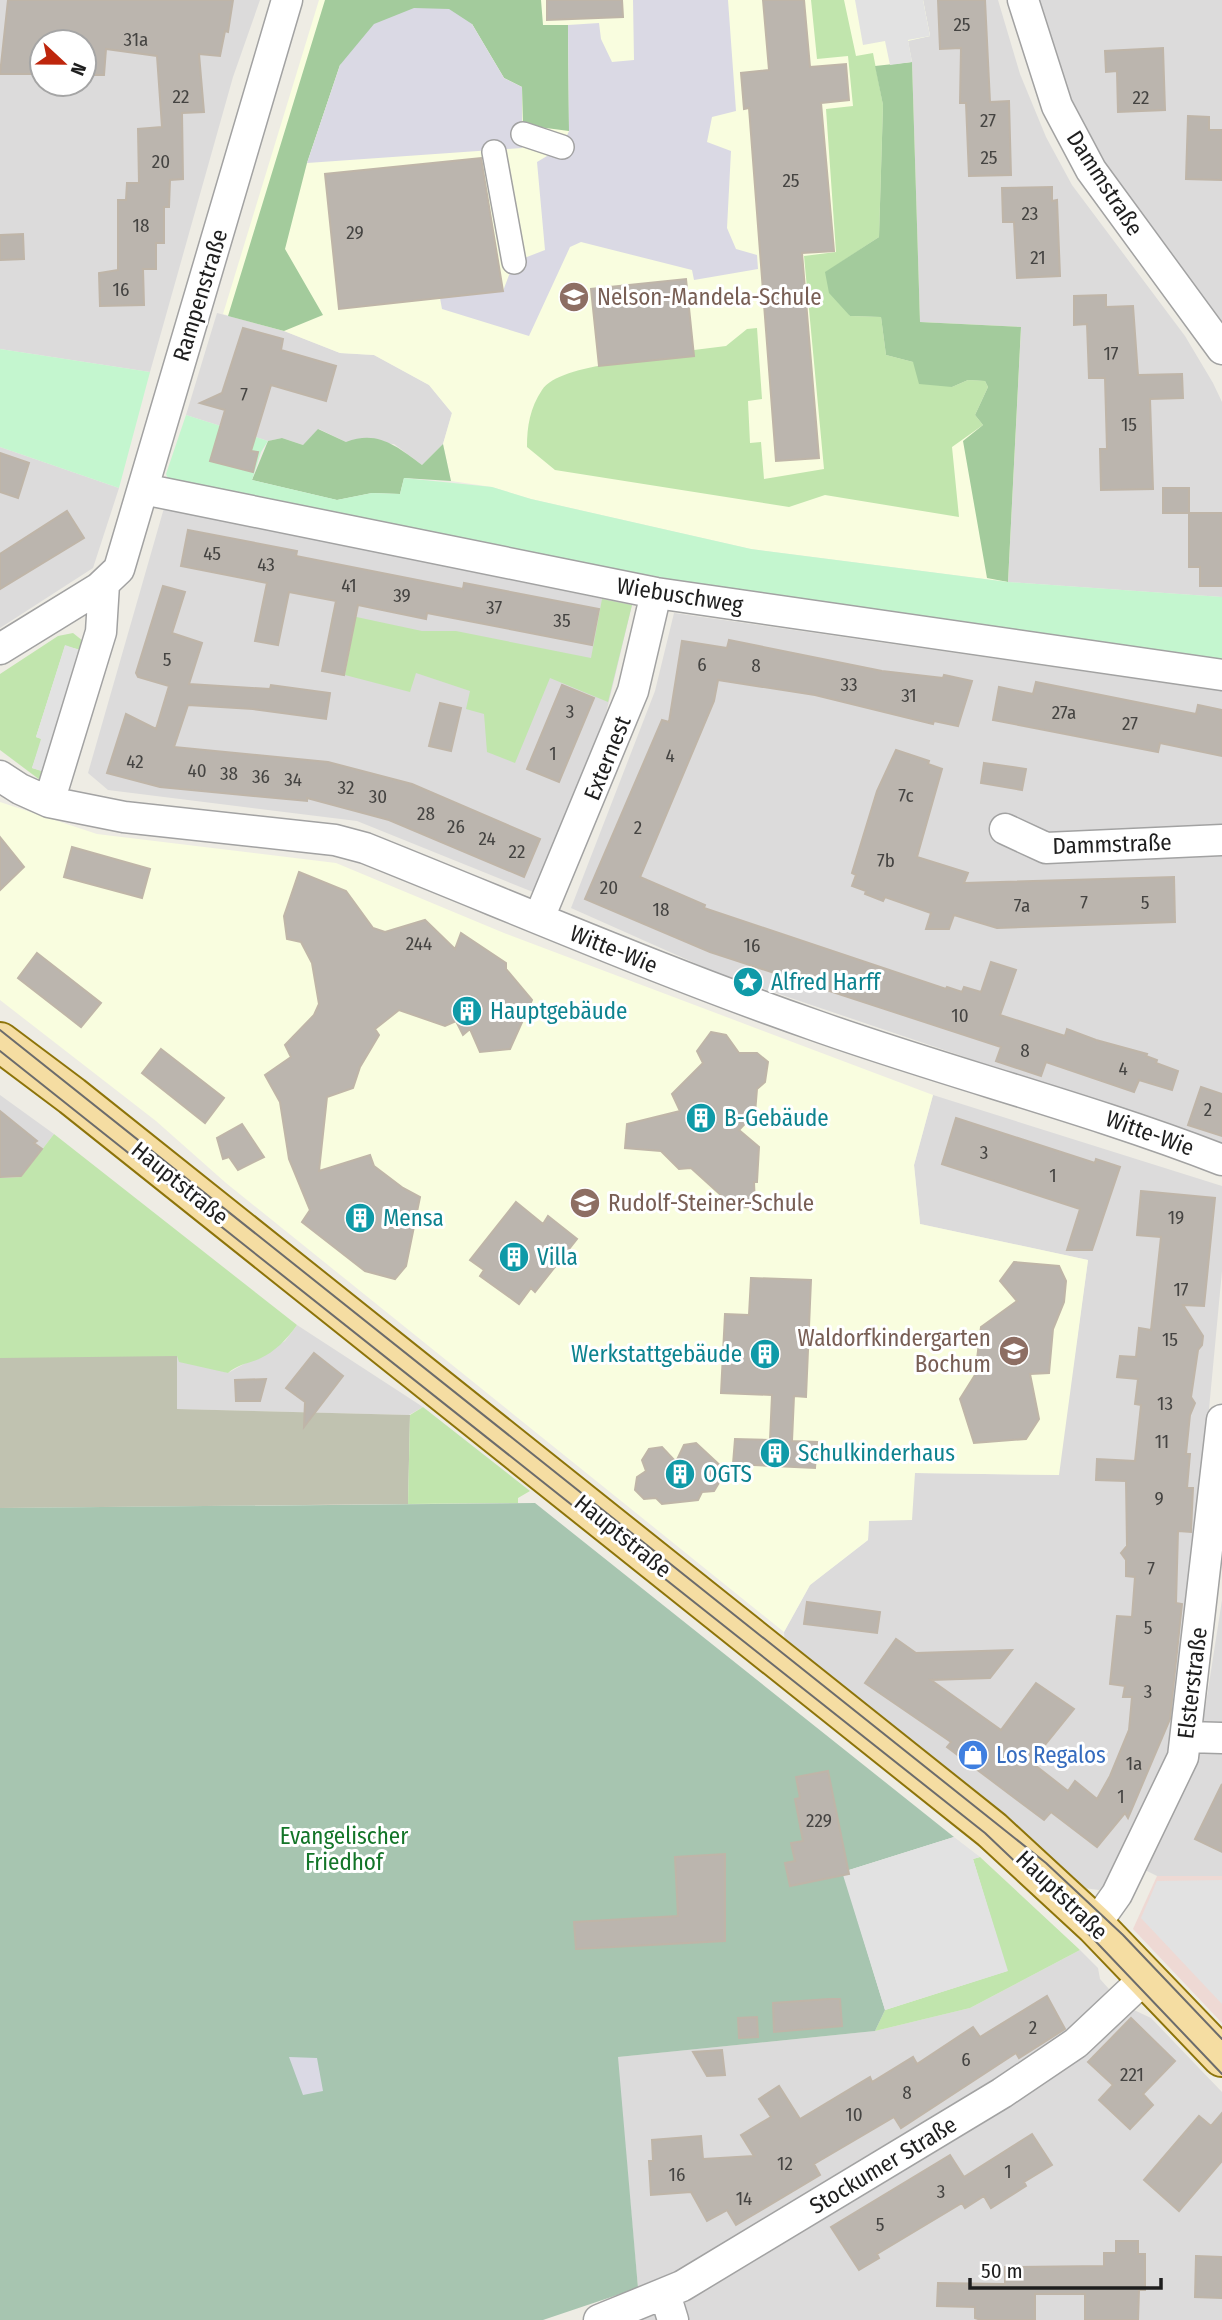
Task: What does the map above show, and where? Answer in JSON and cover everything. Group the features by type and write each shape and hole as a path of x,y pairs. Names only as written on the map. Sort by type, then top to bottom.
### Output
{"main road":[{"name":"Hauptstraße","path":"0,1042 72,1096 992,1829 1095,1925 1222,2057"}],"street":[{"name":"Rampenstraße","path":"0,649 104,584 119,569 288,0"},
{"name":"Dammstraße","path":"1023,0 1057,106 1091,170 1222,349"},
{"path":"523,134 562,147"},
{"path":"494,152 514,262"},
{"name":"Wiebuschweg","path":"143,489 656,593 1222,675"},
{"path":"50,802 101,632 104,584"},
{"name":"Externest","path":"539,918 633,691 656,593"},
{"name":"Witte-Wie","path":"0,776 50,802 124,817 335,840 365,848 712,989 814,1025 1059,1102 1222,1160"},
{"name":"Dammstraße","path":"1005,829 1046,849 1222,840"},
{"name":"Elsterstraße","path":"1095,1925 1123,1881 1183,1757 1222,1420"},
{"path":"1187,1737 1222,1738"},
{"name":"Stockumer Straße","path":"599,2320 669,2307 1076,2043 1145,1978"}],"shaded area":[{"path":"0,0 260,0 233,77 150,372 0,349"},
{"name":"Nelson-Mandela-Schule","path":"319,0 923,0 930,36 908,41 912,62 920,322 1021,327 1008,582 751,549 531,499 492,487 451,481 443,444 452,413 429,385 374,355 340,353 284,331 223,314"},
{"path":"633,0 728,0 736,111 712,117 707,142 731,151 727,228 736,249 757,255 758,269 694,280 692,270 581,242 570,247 529,336 442,309 440,298 503,291 514,262 545,250 537,162 562,147 569,131 568,25 599,23 601,39 612,62 634,60"},
{"path":"855,0 923,0 930,36 908,40 912,62 890,65 885,41 863,45"},
{"path":"923,0 998,0 1020,74 1046,137 1072,185 1185,336 1213,383 1222,402 1222,597 1008,582 1021,328 920,322 908,40 930,36"},
{"path":"1036,0 1222,0 1222,334 1081,132"},
{"path":"414,8 449,9 472,24 504,78 522,87 522,148 307,163 340,65 374,24"},
{"path":"217,313 284,331 340,353 374,355 429,385 452,413 443,444 422,465 394,444 346,442 319,429 303,445 282,438 268,441 186,415"},
{"path":"0,447 119,488 93,568 0,628"},
{"path":"164,508 632,605 598,747 533,892 357,821 108,790 88,773"},
{"path":"674,613 1222,691 1222,1144 717,973 571,908 655,691"},
{"path":"65,645 88,653 50,774 32,768 41,739 36,737"},
{"name":"Rudolf-Steiner-Schule","path":"0,802 97,834 336,863 504,933 933,1095 914,1165 920,1224 1088,1260 1059,1475 915,1473 912,1520 869,1521 868,1540 810,1585 784,1632 226,1183 156,1121 0,1000"},
{"path":"0,1095 54,1134 21,1177 0,1178"},
{"path":"933,1095 1222,1186 1222,1271 1195,1558 1173,1745 1106,1885 1099,1890 1084,1888 785,1647 784,1632 810,1585 868,1540 869,1521 915,1473 1058,1475 1088,1260 920,1224 914,1165"},
{"path":"297,1325 423,1407 409,1415 177,1409 177,1356 228,1373 285,1341"},
{"path":"0,1352 177,1356 177,1409 410,1415 408,1504 0,1508"},
{"path":"1222,1600 1222,1876 1157,1876 1143,1869 1199,1748"},
{"path":"954,1837 980,1857 973,1859 1008,1971 885,2010 843,1875 849,1874 849,1870"},
{"path":"1157,1876 1222,1876 1222,2023 1133,1929"},
{"path":"1222,1880 1222,2004 1141,1918 1157,1881"},
{"path":"1080,1950 1098,1968 1100,1979 1109,1989 1060,2041 684,2269 644,2290 638,2288 617,2057 875,2031 970,2008"},
{"path":"1134,2010 1151,2018 1222,2092 1222,2320 633,2320 1009,2107 1081,2058"},
{"path":"289,2057 317,2058 323,2091 303,2095"}],"green space":[{"path":"325,0 541,0 543,25 568,25 569,131 523,125 522,87 504,78 472,24 340,65 307,163 285,249 323,315 284,331 228,316"},
{"path":"811,0 844,0 856,56 873,53 883,105 879,237 826,272 850,316 881,317 886,355 913,362 952,387 968,380 985,381 988,387 975,415 983,425 952,447 959,517 825,495 789,507 555,470 527,447 532,410 542,390 553,381 589,368 694,356 694,350 726,346 747,329 757,328 762,399 748,401 750,443 761,442 764,479 824,469 804,256 836,252 826,109 853,106 848,56 817,59"},
{"path":"912,62 920,322 1021,327 1008,582 987,578 963,441 983,425 975,415 988,387 985,381 968,380 952,387 919,384 913,362 886,355 881,317 850,316 829,293 825,272 879,237 883,105 875,66"},
{"path":"0,349 150,372 119,488 0,447"},
{"path":"186,415 268,441 261,452 252,480 337,500 372,493 400,494 404,478 492,487 531,499 751,549 1008,582 1222,597 1222,663 826,606 432,535 170,483 166,474"},
{"path":"318,429 346,442 368,438 386,442 422,465 443,444 451,481 404,478 400,494 372,493 337,500 252,480 268,441 282,438 303,445"},
{"path":"602,599 632,605 608,702 550,678 515,763 487,752 484,714 466,709 470,691 416,673 410,692 345,675 353,632 330,627 333,612 422,631 456,631 591,658"},
{"path":"73,633 83,641 81,650 65,646 36,737 42,739 32,768 43,771 40,780 0,750 0,674 58,636"},
{"path":"54,1134 297,1325 289,1335 265,1356 228,1373 179,1362 177,1356 0,1358 0,1178 21,1177"},
{"path":"423,1407 530,1491 518,1498 518,1503 408,1504 410,1415"},
{"name":"Evangelischer Friedhof","path":"535,1503 954,1837 849,1870 849,1874 844,1875 885,2010 875,2031 618,2057 638,2288 543,2320 0,2320 0,1508"},
{"path":"980,1857 1080,1950 970,2008 875,2031 885,2010 1007,1971 973,1859"}],"building":[{"path":"8,0 233,0 228,32 225,31 220,56 199,54 204,112 182,113 183,179 170,180 169,207 164,207 164,243 156,243 156,269 143,269 144,305 100,306 99,273 118,270 118,200 126,200 127,183 139,183 138,129 162,127 157,56 106,49 104,75 98,75 98,28 28,28 28,74 0,74"},
{"path":"547,0 622,0 623,17 547,20"},
{"path":"763,0 804,0 810,67 846,64 849,100 821,103 834,251 802,253 819,458 776,461 749,108 744,109 741,73 769,70"},
{"path":"938,0 985,0 990,102 1009,101 1011,175 969,176 966,103 960,103 961,48 940,49"},
{"path":"1163,48 1165,110 1118,112 1117,71 1106,72 1105,51"},
{"path":"1188,116 1209,117 1209,130 1222,130 1222,180 1186,179"},
{"path":"481,158 503,291 339,309 325,174"},
{"path":"1052,187 1052,201 1057,200 1060,276 1017,278 1014,222 1003,222 1002,188"},
{"path":"23,234 24,259 0,260 0,235"},
{"path":"686,279 694,356 599,366 591,289"},
{"path":"1106,295 1106,307 1133,306 1138,375 1182,374 1183,398 1150,399 1153,489 1101,490 1100,449 1107,449 1105,378 1089,378 1087,324 1074,325 1074,296"},
{"path":"243,328 283,339 281,350 336,366 326,401 271,385 251,451 258,452 253,472 210,461 225,410 200,403 222,393"},
{"path":"0,453 29,463 18,498 0,492"},
{"path":"1163,488 1189,488 1189,513 1163,513"},
{"path":"67,511 84,538 0,589 0,554"},
{"path":"1189,513 1222,513 1222,586 1200,586 1200,567 1189,567"},
{"path":"188,530 297,551 296,556 463,589 464,583 599,609 592,645 427,613 426,619 358,605 344,675 322,671 336,601 289,592 278,645 255,641 267,583 181,566"},
{"path":"163,586 185,592 172,633 202,643 189,684 270,689 271,685 330,693 326,719 253,709 188,705 174,747 328,762 412,784 540,839 524,877 389,820 307,798 307,801 160,787 107,773 126,714 156,729 169,686 138,677 136,673"},
{"path":"729,640 882,671 943,678 944,675 972,681 958,726 934,721 933,724 815,695 718,680 714,701 640,877 705,905 704,908 946,989 947,987 962,992 964,987 981,992 991,962 1016,970 1000,1015 1065,1036 1067,1029 1147,1054 1146,1056 1157,1060 1156,1063 1178,1071 1172,1090 1139,1080 1134,1092 1046,1062 1041,1076 996,1061 1001,1047 710,952 585,899 662,720 669,722 682,641 727,648"},
{"path":"1036,682 1196,714 1198,705 1222,710 1222,756 1160,743 1158,752 993,720 999,687 1033,694"},
{"path":"562,685 594,698 559,782 527,769"},
{"path":"440,703 461,708 451,751 429,746"},
{"path":"896,750 929,761 928,764 942,769 917,857 968,873 964,883 1174,877 1175,922 997,928 954,915 949,929 926,929 931,913 885,897 883,901 852,886 856,875 852,873 877,791"},
{"path":"984,763 1026,769 1022,790 981,783"},
{"path":"0,837 24,867 0,890"},
{"path":"72,847 150,869 142,898 64,877"},
{"name":"Hauptgebäude","path":"299,872 346,891 373,928 385,932 425,920 455,949 461,933 506,963 506,969 532,1000 510,1049 480,1052 470,1029 463,1035 456,1021 445,1026 399,1010 375,1029 379,1035 360,1067 353,1088 327,1097 319,1171 370,1155 374,1166 420,1197 406,1266 395,1279 365,1271 302,1222 310,1210 289,1159 280,1102 265,1075 291,1057 285,1045 314,1015 319,1004 312,963 301,942 287,939 284,916"},
{"path":"37,953 101,1003 81,1027 18,978"},
{"name":"B-Gebäude","path":"711,1032 726,1035 739,1053 757,1053 768,1062 765,1082 757,1089 755,1113 739,1130 759,1147 757,1182 754,1182 755,1207 722,1208 723,1197 691,1168 679,1169 661,1151 625,1148 627,1124 680,1111 672,1094 703,1063 697,1051"},
{"path":"161,1049 224,1098 205,1123 142,1073"},
{"path":"1201,1087 1222,1094 1222,1136 1188,1125"},
{"path":"0,1111 37,1141 34,1143 42,1149 21,1176 0,1177"},
{"path":"956,1118 1095,1163 1096,1159 1120,1167 1092,1250 1067,1250 1080,1209 942,1164"},
{"path":"242,1124 264,1157 238,1170 229,1157 223,1159 217,1138"},
{"path":"1141,1191 1215,1198 1204,1306 1183,1305 1203,1336 1198,1350 1191,1397 1195,1403 1190,1415 1186,1454 1190,1454 1187,1488 1193,1488 1191,1532 1178,1531 1176,1603 1182,1604 1170,1719 1128,1818 1125,1813 1097,1847 1051,1812 1044,1820 947,1747 951,1742 865,1683 896,1639 916,1653 1012,1650 990,1678 931,1680 1001,1730 1036,1683 1074,1709 1031,1762 1068,1791 1075,1781 1097,1799 1110,1776 1129,1730 1132,1697 1123,1697 1125,1686 1110,1684 1117,1616 1132,1617 1135,1577 1126,1576 1126,1560 1121,1553 1127,1546 1126,1481 1096,1480 1097,1459 1135,1461 1141,1405 1135,1404 1138,1379 1117,1377 1120,1356 1136,1357 1139,1328 1151,1330 1161,1237 1137,1235"},
{"name":"Villa","path":"516,1202 543,1224 548,1216 577,1239 535,1292 531,1288 519,1304 480,1276 484,1270 470,1260"},
{"name":"Waldorfkindergarten Bochum","path":"1014,1262 1059,1266 1066,1281 1064,1302 1053,1329 1049,1373 1030,1374 1039,1419 1026,1439 974,1443 960,1399 975,1375 981,1327 1017,1301 1000,1281"},
{"name":"Werkstattgebäude","path":"751,1278 811,1280 806,1397 794,1396 792,1441 817,1442 815,1468 733,1464 735,1439 770,1440 772,1395 721,1393 725,1314 749,1315"},
{"path":"314,1353 343,1376 304,1427 305,1402 286,1388"},
{"path":"266,1379 260,1401 236,1401 235,1380"},
{"name":"OGTS","path":"696,1443 726,1471 714,1491 702,1492 698,1500 662,1504 656,1498 644,1499 635,1490 637,1477 646,1471 642,1460 649,1449 662,1447 676,1462 684,1445"},
{"path":"807,1602 880,1612 877,1633 804,1624"},
{"path":"828,1771 849,1874 790,1886 785,1863 795,1861 791,1843 803,1841 795,1799 800,1798 796,1777"},
{"path":"1222,1784 1222,1852 1195,1839"},
{"path":"725,1854 725,1941 576,1949 574,1922 678,1916 675,1857"},
{"path":"1047,1996 1065,2029 1019,2058 1016,2053 901,2128 894,2117 814,2164 820,2175 736,2225 727,2210 707,2221 691,2192 651,2195 649,2161 653,2161 652,2140 701,2136 703,2159 754,2156 741,2135 771,2117 759,2099 779,2086 800,2119 870,2077 872,2082 913,2057 917,2064 973,2027 980,2037"},
{"path":"840,1999 842,2026 774,2032 773,2003"},
{"path":"757,2017 758,2037 739,2038 738,2018"},
{"path":"1131,2018 1175,2061 1143,2094 1153,2105 1130,2129 1099,2100 1113,2085 1088,2062"},
{"path":"722,2050 725,2075 707,2076 693,2052"},
{"path":"1222,2113 1222,2161 1179,2211 1144,2180 1199,2116 1211,2126"},
{"path":"1032,2134 1052,2165 1024,2182 1026,2186 991,2208 984,2196 965,2208 962,2203 877,2254 879,2258 859,2270 831,2227 950,2155 964,2177"},
{"path":"1116,2241 1138,2241 1138,2254 1145,2254 1145,2290 1139,2290 1138,2320 1085,2320 1085,2294 1035,2294 1035,2320 981,2320 975,2318 975,2307 937,2306 938,2283 1005,2284 1005,2267 1104,2266 1104,2253 1116,2253"},
{"path":"1196,2256 1222,2257 1222,2298 1195,2297"}],"tram line":[{"path":"0,1030 1046,1863 1123,1935 1222,2039"},
{"path":"0,1051 985,1833 1062,1906 1222,2074"}],"place":[{"name":"Nelson-Mandela-Schule","path":"574,297"},
{"name":"Alfred Harff","path":"748,982"},
{"name":"Hauptgebäude","path":"467,1011"},
{"name":"B-Gebäude","path":"701,1118"},
{"name":"Rudolf-Steiner-Schule","path":"585,1203"},
{"name":"Mensa","path":"360,1218"},
{"name":"Villa","path":"514,1257"},
{"name":"Waldorfkindergarten Bochum","path":"1014,1351"},
{"name":"Werkstattgebäude","path":"765,1354"},
{"name":"Schulkinderhaus","path":"775,1453"},
{"name":"OGTS","path":"680,1474"},
{"name":"Los Regalos","path":"973,1755"}]}
